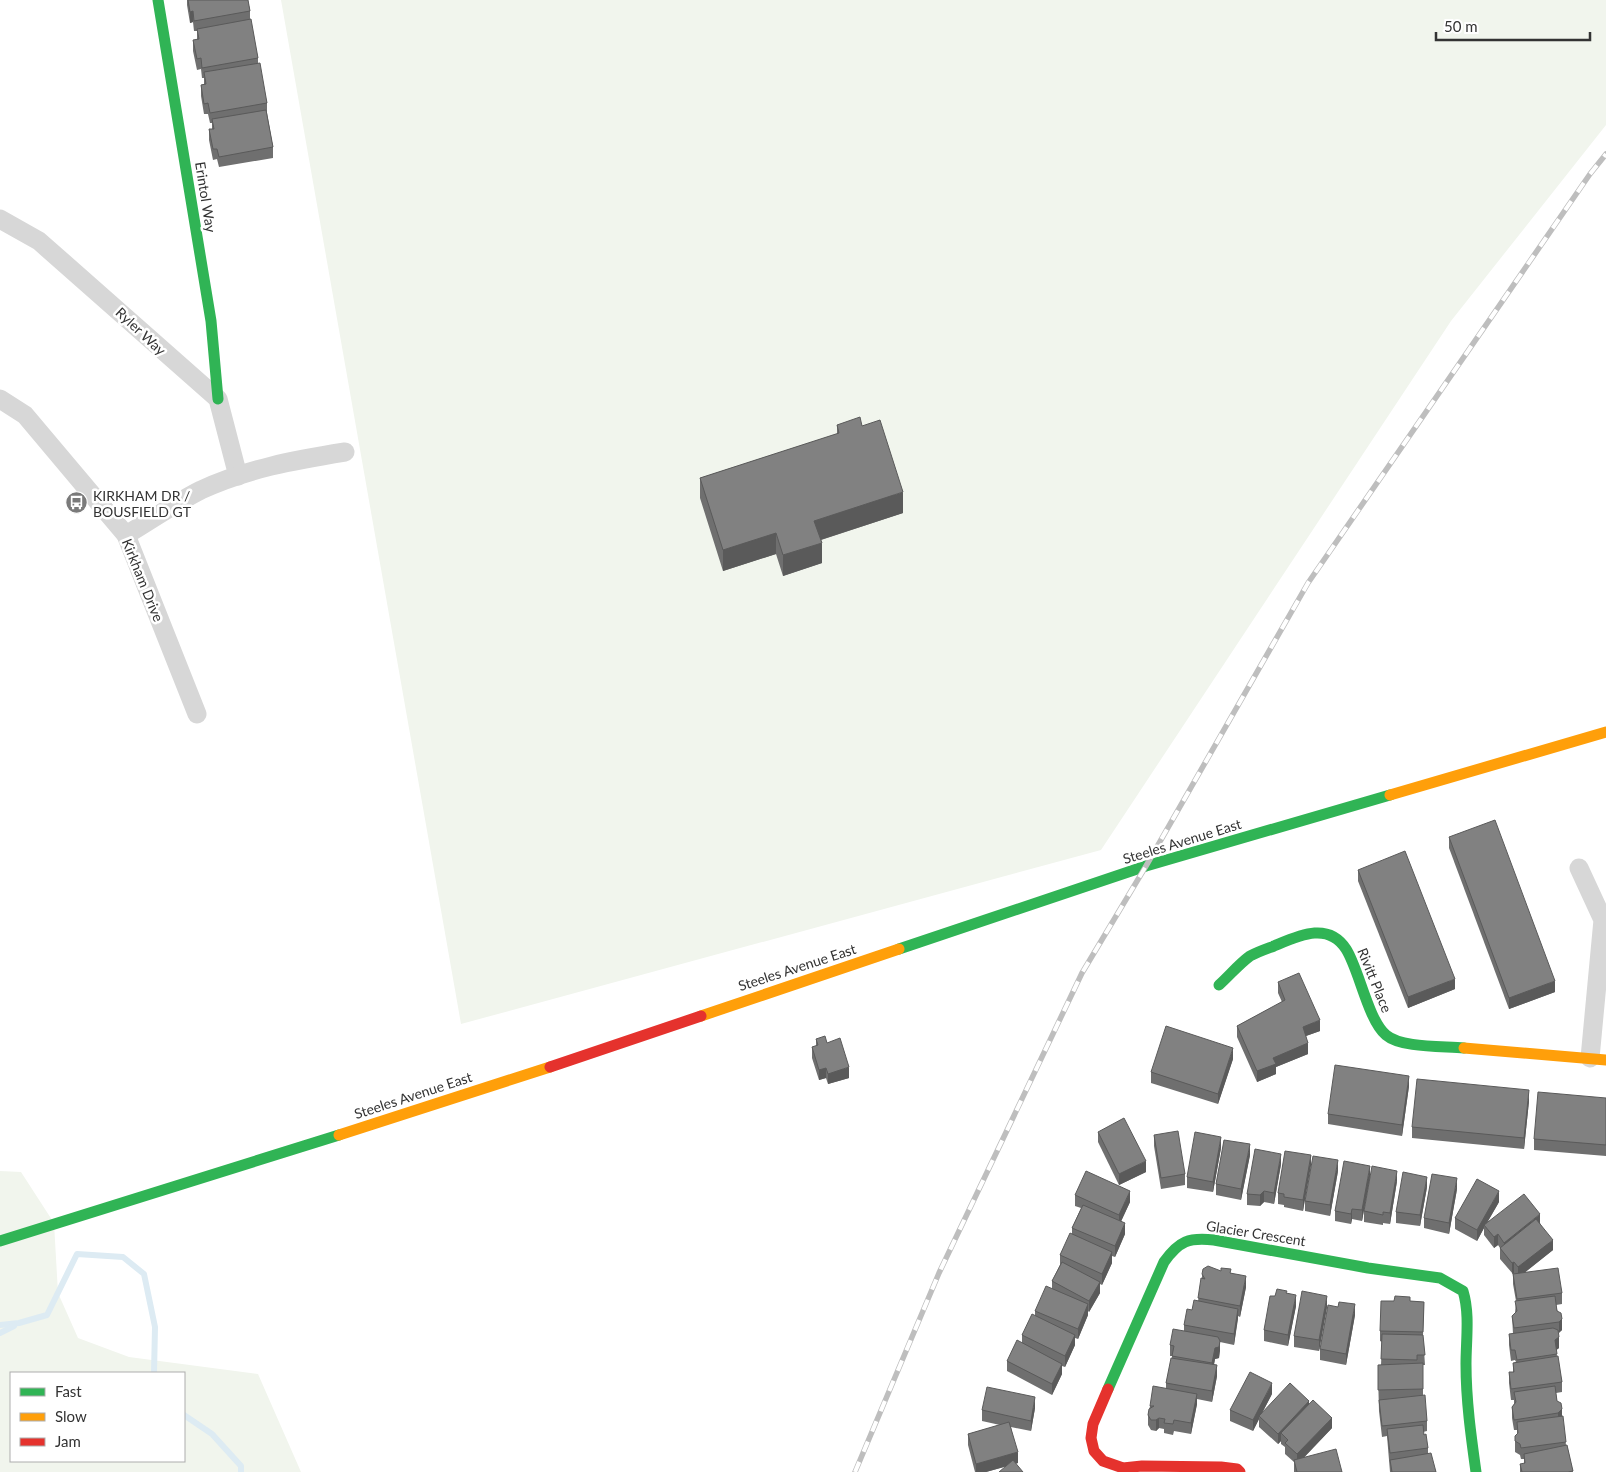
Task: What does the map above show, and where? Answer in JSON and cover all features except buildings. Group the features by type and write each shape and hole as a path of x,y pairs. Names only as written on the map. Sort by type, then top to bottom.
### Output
{"street":[{"name":"Erintol Way","path":"158,0 211,321 218,399"},
{"name":"Ryler Way","path":"0,219 39,241 218,399"},
{"name":"Kirkham Drive","path":"0,399 25,415 126,535 197,714"},
{"path":"218,399 238,476"},
{"path":"126,535 200,491 238,476 276,464 345,452"},
{"name":"Steeles Avenue East","path":"0,1241 472,1092 1146,866 1606,732"},
{"path":"1578,868 1603,920 1598,1059"},
{"name":"Rivitt Place","path":"1219,985 1250,956 1304,934 1322,933 1335,937 1346,948 1377,1024 1383,1034 1393,1040 1406,1043 1598,1059"},
{"name":"Glacier Crescent","path":"1240,1472 1237,1469 1221,1467 1142,1466 1123,1468 1103,1461 1094,1451 1091,1438 1093,1424 1164,1262 1174,1247 1186,1240 1202,1238 1368,1268 1440,1278 1463,1291 1467,1304 1466,1364 1468,1413 1476,1472"}],"shaded area":[{"path":"281,0 1606,0 1606,125 1451,321 1101,850 461,1024"},
{"path":"0,1171 21,1172 54,1223 58,1293 78,1338 129,1357 258,1374 301,1472 0,1472"}],"waterway":[{"path":"0,1325 19,1323 47,1315 77,1254 123,1257 144,1274 155,1327 154,1372"},
{"path":"0,1333 14,1326"},
{"path":"185,1416 212,1434 241,1466 241,1472"}],"railway":[{"path":"855,1472 939,1273 1082,973 1146,866 1308,583 1590,174 1606,154"}],"traffic: fast":[{"path":"158,0 211,321 218,399"},
{"path":"899,949 1146,866 1390,795"},
{"path":"1219,985 1250,956 1256,953 1303,935 1312,933 1331,935 1339,940 1351,958 1374,1018 1386,1035 1412,1044 1464,1048"},
{"path":"0,1241 339,1135"},
{"path":"1108,1389 1164,1262 1175,1249 1185,1242 1198,1239 1214,1240 1368,1268 1440,1278 1463,1291 1465,1300 1467,1318 1467,1391 1476,1472"}],"traffic: slow":[{"path":"1390,795 1606,732"},
{"path":"701,1016 899,949"},
{"path":"1464,1048 1606,1060"},
{"path":"339,1135 550,1067"}],"traffic: jam":[{"path":"550,1067 701,1016"},
{"path":"1108,1389 1093,1424 1091,1438 1094,1451 1103,1461 1123,1468 1142,1466 1221,1467 1237,1469 1240,1472"}],"place":[{"name":"KIRKHAM DR / BOUSFIELD GT","path":"77,503"}]}
